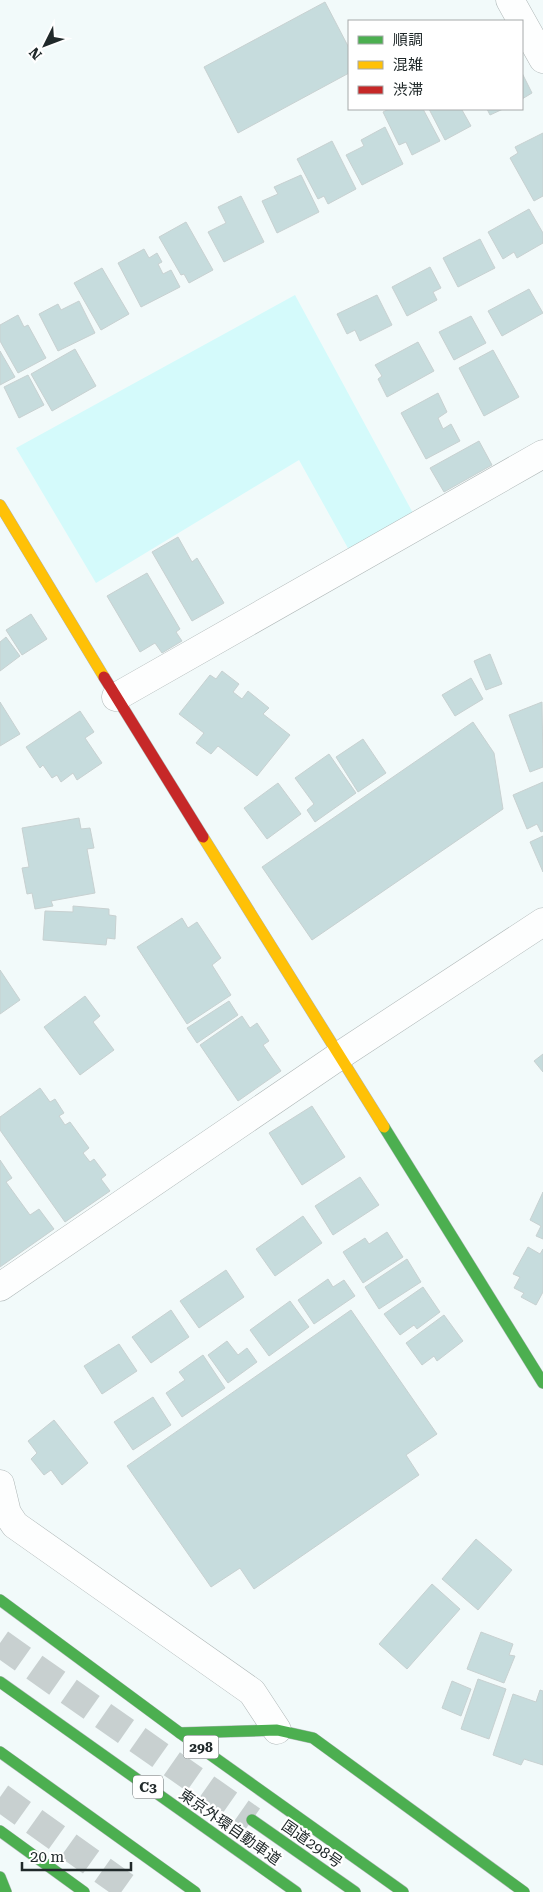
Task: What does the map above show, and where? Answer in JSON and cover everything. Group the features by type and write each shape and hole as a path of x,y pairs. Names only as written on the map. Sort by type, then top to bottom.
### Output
{"main road":[{"path":"0,505 116,697 338,1056 543,1383"},
{"name":"298","path":"0,1600 180,1733 404,1892"},
{"name":"東京外環自動車道","path":"0,1682 296,1892"},
{"path":"180,1733 277,1730 313,1738 524,1892"},
{"path":"0,1752 195,1892"},
{"name":"国道298号","path":"252,1820 355,1892"},
{"path":"0,1831 84,1892"},
{"path":"0,1876 6,1892"}],"street":[{"path":"510,0 521,20"},
{"path":"523,23 543,59"},
{"path":"116,697 543,454"},
{"path":"0,1287 338,1056 543,922"},
{"path":"0,1484 7,1513 15,1525 252,1692 277,1730"}],"shaded area":[{"path":"295,295 414,515 349,550 299,460 96,583 16,448"}],"building":[{"path":"325,2 348,46 348,74 238,133 204,67"},
{"path":"523,75 532,93 523,98"},
{"path":"387,110 424,110 440,141 412,155 406,142 399,145 383,112"},
{"path":"430,110 462,110 471,126 445,140"},
{"path":"488,110 501,110 490,115"},
{"path":"385,127 403,164 362,185 346,155 364,146 361,140"},
{"path":"543,133 543,196 534,201 510,158 518,153 515,147"},
{"path":"332,141 356,189 328,204 324,196 318,199 297,159"},
{"path":"301,175 319,212 277,233 262,201 278,194 274,187"},
{"path":"241,196 264,242 224,262 208,232 226,223 218,207"},
{"path":"529,209 543,233 543,243 517,258 514,252 503,259 488,232"},
{"path":"186,222 213,270 189,283 184,274 181,275 159,237"},
{"path":"480,239 495,268 458,287 443,258"},
{"path":"144,249 149,258 157,253 162,262 158,264 163,274 171,270 180,287 141,307 118,263"},
{"path":"430,267 441,288 433,292 437,300 407,316 392,287"},
{"path":"102,268 129,314 101,330 74,283"},
{"path":"529,289 543,313 502,336 488,311"},
{"path":"377,295 392,325 360,341 355,330 347,334 337,314"},
{"path":"79,301 95,333 58,351 39,314 58,304 61,310"},
{"path":"18,315 24,327 28,325 46,358 18,373 0,341 0,325"},
{"path":"471,316 486,343 454,360 439,332"},
{"path":"418,342 434,371 387,397 378,379 382,376 375,365"},
{"path":"75,349 96,386 52,411 31,374"},
{"path":"493,350 519,397 484,416 459,368"},
{"path":"0,351 15,377 0,385"},
{"path":"28,375 44,405 19,418 4,387"},
{"path":"438,393 447,412 438,418 443,429 451,424 460,441 426,459 401,413"},
{"path":"479,441 492,465 444,492 430,468"},
{"path":"178,537 192,562 197,558 224,603 192,621 152,552"},
{"path":"147,573 180,629 176,632 182,641 162,653 155,643 140,652 107,596"},
{"path":"31,614 47,639 22,655 6,630"},
{"path":"6,637 20,656 0,671 0,642"},
{"path":"490,654 502,684 486,690 474,661"},
{"path":"222,671 239,684 233,692 242,699 248,691 269,708 263,714 290,735 257,776 218,746 211,754 196,743 204,733 179,714 210,675 216,679"},
{"path":"471,678 483,699 455,716 442,695"},
{"path":"0,702 20,734 0,746"},
{"path":"542,702 543,767 530,772 509,715"},
{"path":"80,711 94,732 85,738 102,763 77,780 73,773 61,782 57,775 52,778 43,765 40,768 26,747"},
{"path":"473,722 494,753 503,809 312,940 262,867"},
{"path":"363,739 386,773 358,792 336,757"},
{"path":"329,754 356,793 315,822 307,810 314,804 295,778"},
{"path":"543,782 543,831 541,832 537,824 527,829 513,795"},
{"path":"278,783 301,814 267,839 244,808"},
{"path":"79,818 81,829 90,828 94,848 87,849 95,893 51,901 53,906 35,909 32,893 27,894 22,868 29,867 22,828"},
{"path":"543,836 543,872 530,842"},
{"path":"73,906 109,909 109,915 116,916 115,939 107,938 106,945 43,940 45,911 73,912"},
{"path":"182,918 188,928 197,922 221,958 212,965 231,995 187,1024 137,947"},
{"path":"0,970 20,1000 0,1014"},
{"path":"85,996 100,1016 93,1022 114,1050 80,1075 44,1027"},
{"path":"229,1001 238,1015 197,1043 187,1028"},
{"path":"242,1016 250,1028 257,1023 269,1041 263,1045 281,1071 238,1101 200,1045"},
{"path":"543,1054 543,1072 534,1061"},
{"path":"40,1088 50,1102 55,1099 64,1113 59,1116 65,1125 70,1122 89,1148 83,1153 90,1162 94,1159 106,1175 101,1179 110,1191 65,1222 0,1130 0,1117"},
{"path":"312,1106 345,1157 302,1185 269,1133"},
{"path":"0,1160 12,1178 6,1182 30,1215 39,1209 54,1229 0,1267"},
{"path":"360,1177 379,1205 333,1235 315,1206"},
{"path":"543,1192 543,1239 536,1236 541,1226 530,1220"},
{"path":"303,1216 322,1243 275,1276 256,1249"},
{"path":"387,1232 403,1257 363,1283 343,1252 365,1238 369,1244"},
{"path":"528,1247 540,1254 543,1249 543,1292 536,1305 521,1297 524,1293 514,1288 520,1277 513,1274"},
{"path":"407,1259 421,1282 379,1309 365,1287"},
{"path":"226,1270 244,1297 199,1328 180,1301"},
{"path":"328,1279 333,1287 344,1280 355,1296 314,1324 298,1300"},
{"path":"423,1287 440,1312 417,1329 414,1325 400,1335 384,1314"},
{"path":"290,1301 309,1327 269,1356 250,1330"},
{"path":"171,1310 189,1337 151,1363 132,1337"},
{"path":"351,1310 437,1434 406,1455 419,1475 254,1589 240,1568 211,1587 127,1466"},
{"path":"444,1315 463,1341 437,1361 434,1356 422,1365 406,1343"},
{"path":"227,1341 238,1355 247,1348 257,1362 228,1383 208,1355"},
{"path":"119,1344 137,1371 102,1394 84,1366"},
{"path":"203,1355 225,1388 182,1417 166,1393 185,1380 179,1372"},
{"path":"153,1397 171,1425 133,1450 114,1422"},
{"path":"54,1420 88,1463 62,1485 51,1470 44,1475 31,1459 37,1453 28,1441"},
{"path":"476,1539 512,1570 478,1610 442,1579"},
{"path":"432,1584 460,1609 407,1669 379,1644"},
{"path":"481,1632 513,1644 509,1655 515,1656 504,1683 467,1669"},
{"path":"478,1679 506,1689 489,1739 461,1729"},
{"path":"452,1681 471,1689 461,1716 442,1708"},
{"path":"540,1690 543,1691 543,1765 524,1759 521,1765 493,1755 513,1694 536,1702"}],"tunnel":[{"path":"0,1643 252,1820"},
{"path":"0,1797 133,1892"}],"traffic: fast":[{"path":"384,1127 543,1383"},
{"path":"0,1600 180,1733 403,1892"},
{"path":"0,1682 296,1892"},
{"path":"180,1733 277,1730 313,1738 524,1892"},
{"path":"0,1752 195,1892"},
{"path":"252,1820 355,1892"},
{"path":"0,1831 84,1892"},
{"path":"0,1877 6,1892"}],"traffic: slow":[{"path":"0,505 104,677"},
{"path":"203,837 384,1127"}],"traffic: jam":[{"path":"104,677 203,837"}]}
